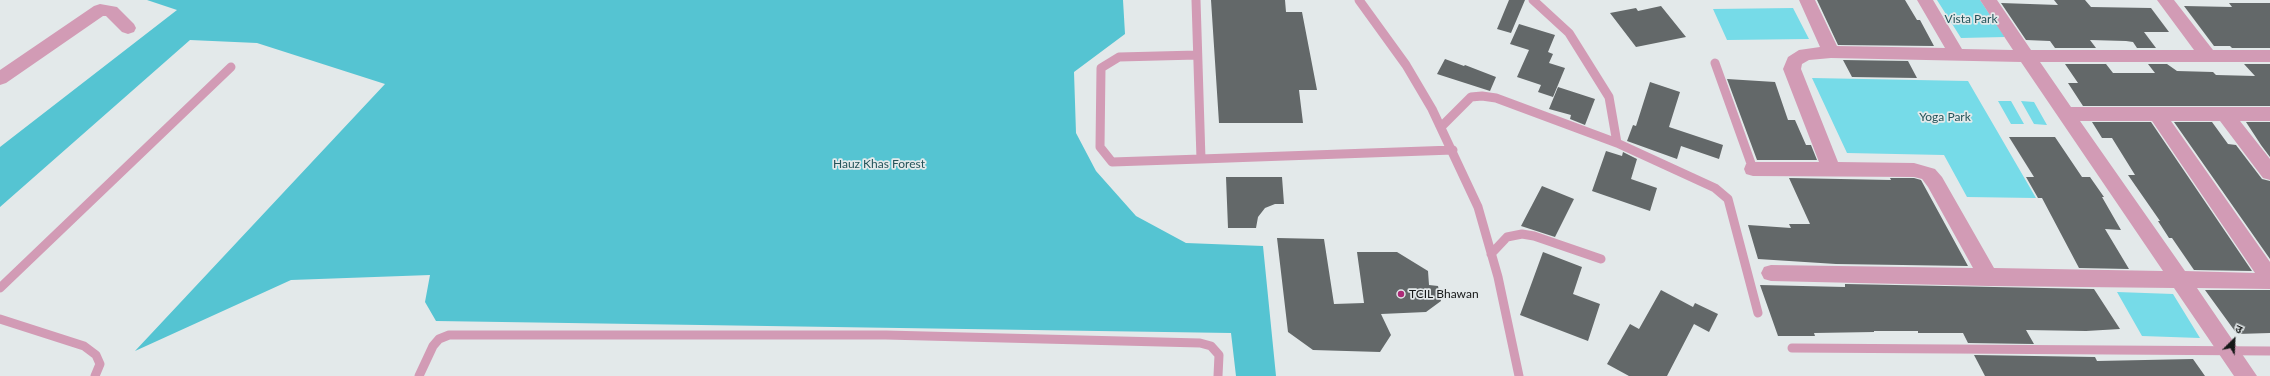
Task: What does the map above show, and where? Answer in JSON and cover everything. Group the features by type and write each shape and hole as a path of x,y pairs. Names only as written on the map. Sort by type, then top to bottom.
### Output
{"street":[{"path":"1807,0 1831,52"},
{"path":"1925,0 1957,54"},
{"path":"1988,0 2246,376"},
{"path":"2165,0 2208,56"},
{"path":"0,79 100,10 111,11 128,28"},
{"path":"1831,169 1792,68 1794,61 1806,54 1831,52 2026,56 2270,56"},
{"path":"2066,114 2270,114"},
{"path":"2157,114 2270,278"},
{"path":"2225,114 2270,173"},
{"path":"1753,169 1914,170 1928,174 1936,182 1989,278"},
{"path":"1771,273 2270,282"}],"lane":[{"path":"1196,0 1201,159"},
{"path":"1359,0 1406,65 1453,150 1478,208 1492,254 1519,376"},
{"path":"1534,0 1569,33 1609,97 1617,143"},
{"path":"1197,55 1119,57 1102,68 1100,147 1112,162 1453,150"},
{"path":"1715,64 1753,169"},
{"path":"0,288 232,67"},
{"path":"1441,127 1471,97 1482,96 1496,98 1617,143 1715,188 1728,199 1758,313"},
{"path":"1492,254 1507,237 1522,234 1534,236 1601,259"},
{"path":"0,319 84,346 96,355 100,364 95,376"},
{"path":"419,376 433,346 439,339 449,335 886,335 1200,344 1211,346 1219,355 1218,376"},
{"path":"1792,348 2270,351"}],"green space":[{"name":"Hauz Khas Forest","path":"147,0 1123,0 1125,34 1074,72 1076,133 1096,171 1136,216 1186,243 1263,246 1276,376 1236,376 1231,333 436,321 425,302 430,275 291,280 135,351 385,84 257,43 190,40 0,207 0,147 177,10"},
{"name":"Vista Park","path":"1937,0 1980,0 2005,37 1961,38"},
{"path":"1793,8 1809,39 1727,40 1713,9"},
{"name":"Yoga Park","path":"1812,78 1968,81 2036,198 1967,197 1944,155 1847,153"},
{"path":"1998,101 2011,101 2024,124 2011,124"},
{"path":"2021,101 2034,102 2047,125 2034,124"},
{"path":"2117,292 2173,294 2200,338 2142,336"}],"building":[{"path":"1211,0 1285,0 1286,12 1302,12 1317,90 1299,90 1303,123 1219,123"},
{"path":"1509,0 1525,0 1511,33 1497,29"},
{"path":"1817,0 1905,0 1917,20 1920,20 1934,46 1838,45"},
{"path":"2054,0 2085,0 2091,7 2151,8 2169,32 2144,32 2156,48 2137,48 2133,42 2126,41 2090,40 2096,48 2055,48 2050,41 2026,40 2001,3 2058,5"},
{"path":"2229,3 2270,3 2270,48 2232,48 2230,46 2214,46 2184,6 2232,7"},
{"path":"1661,6 1686,37 1636,47 1610,13 1636,8 1638,11"},
{"path":"1519,24 1555,35 1548,52 1553,54 1549,63 1565,68 1553,97 1538,92 1541,85 1517,77 1529,50 1510,44"},
{"path":"1445,59 1496,77 1490,91 1437,74"},
{"path":"1843,60 1908,61 1917,78 1852,77"},
{"path":"2065,64 2106,64 2113,73 2155,73 2148,64 2167,64 2177,71 2213,72 2216,75 2255,76 2244,64 2270,64 2270,106 2083,106 2068,83 2078,83"},
{"path":"1727,79 1775,82 1788,120 1795,120 1806,145 1811,145 1817,160 1757,160"},
{"path":"1650,82 1680,92 1669,127 1723,145 1719,159 1681,146 1677,159 1627,141 1633,125 1636,126"},
{"path":"1558,87 1595,99 1585,125 1570,119 1571,115 1549,109"},
{"path":"2092,122 2151,122 2252,271 2194,270 2172,238 2169,238 2158,221 2160,221 2128,175 2135,175 2112,138 2102,138"},
{"path":"2174,122 2212,122 2228,144 2236,145 2262,179 2270,181 2270,259"},
{"path":"2246,122 2270,122 2270,157 2261,145"},
{"path":"2009,137 2055,137 2082,177 2090,177 2104,197 2102,197 2121,230 2105,229 2129,269 2079,268 2042,198 2038,198 2026,177 2034,177"},
{"path":"1606,151 1622,156 1623,152 1637,159 1631,179 1657,188 1650,211 1592,191"},
{"path":"1226,177 1282,177 1284,204 1275,204 1265,208 1258,217 1256,228 1228,228"},
{"path":"1789,178 1891,180 1890,178 1914,178 1921,180 1968,266 1836,264 1758,259 1748,225 1791,228 1789,224 1810,224"},
{"path":"1542,186 1574,199 1555,237 1521,226"},
{"name":"TCIL Bhawan","path":"1277,238 1324,239 1334,304 1364,303 1357,252 1397,252 1428,271 1429,285 1438,286 1441,301 1426,312 1381,314 1391,335 1380,352 1313,350 1288,332"},
{"path":"1543,252 1582,267 1573,294 1600,304 1588,341 1520,315"},
{"path":"1845,284 2094,289 2120,329 2086,331 2026,330 2034,344 1968,343 1963,333 1918,333 1918,331 1814,333 1815,336 1778,336 1760,285 1845,287"},
{"path":"1661,290 1693,307 1695,303 1718,314 1709,332 1694,324 1667,376 1629,376 1607,364 1630,324 1639,329"},
{"path":"2205,290 2270,290 2270,333 2237,334"},
{"path":"1974,355 2095,357 2097,361 2193,359 2205,376 1985,376"}],"place":[{"name":"TCIL Bhawan","path":"1401,294"}]}
